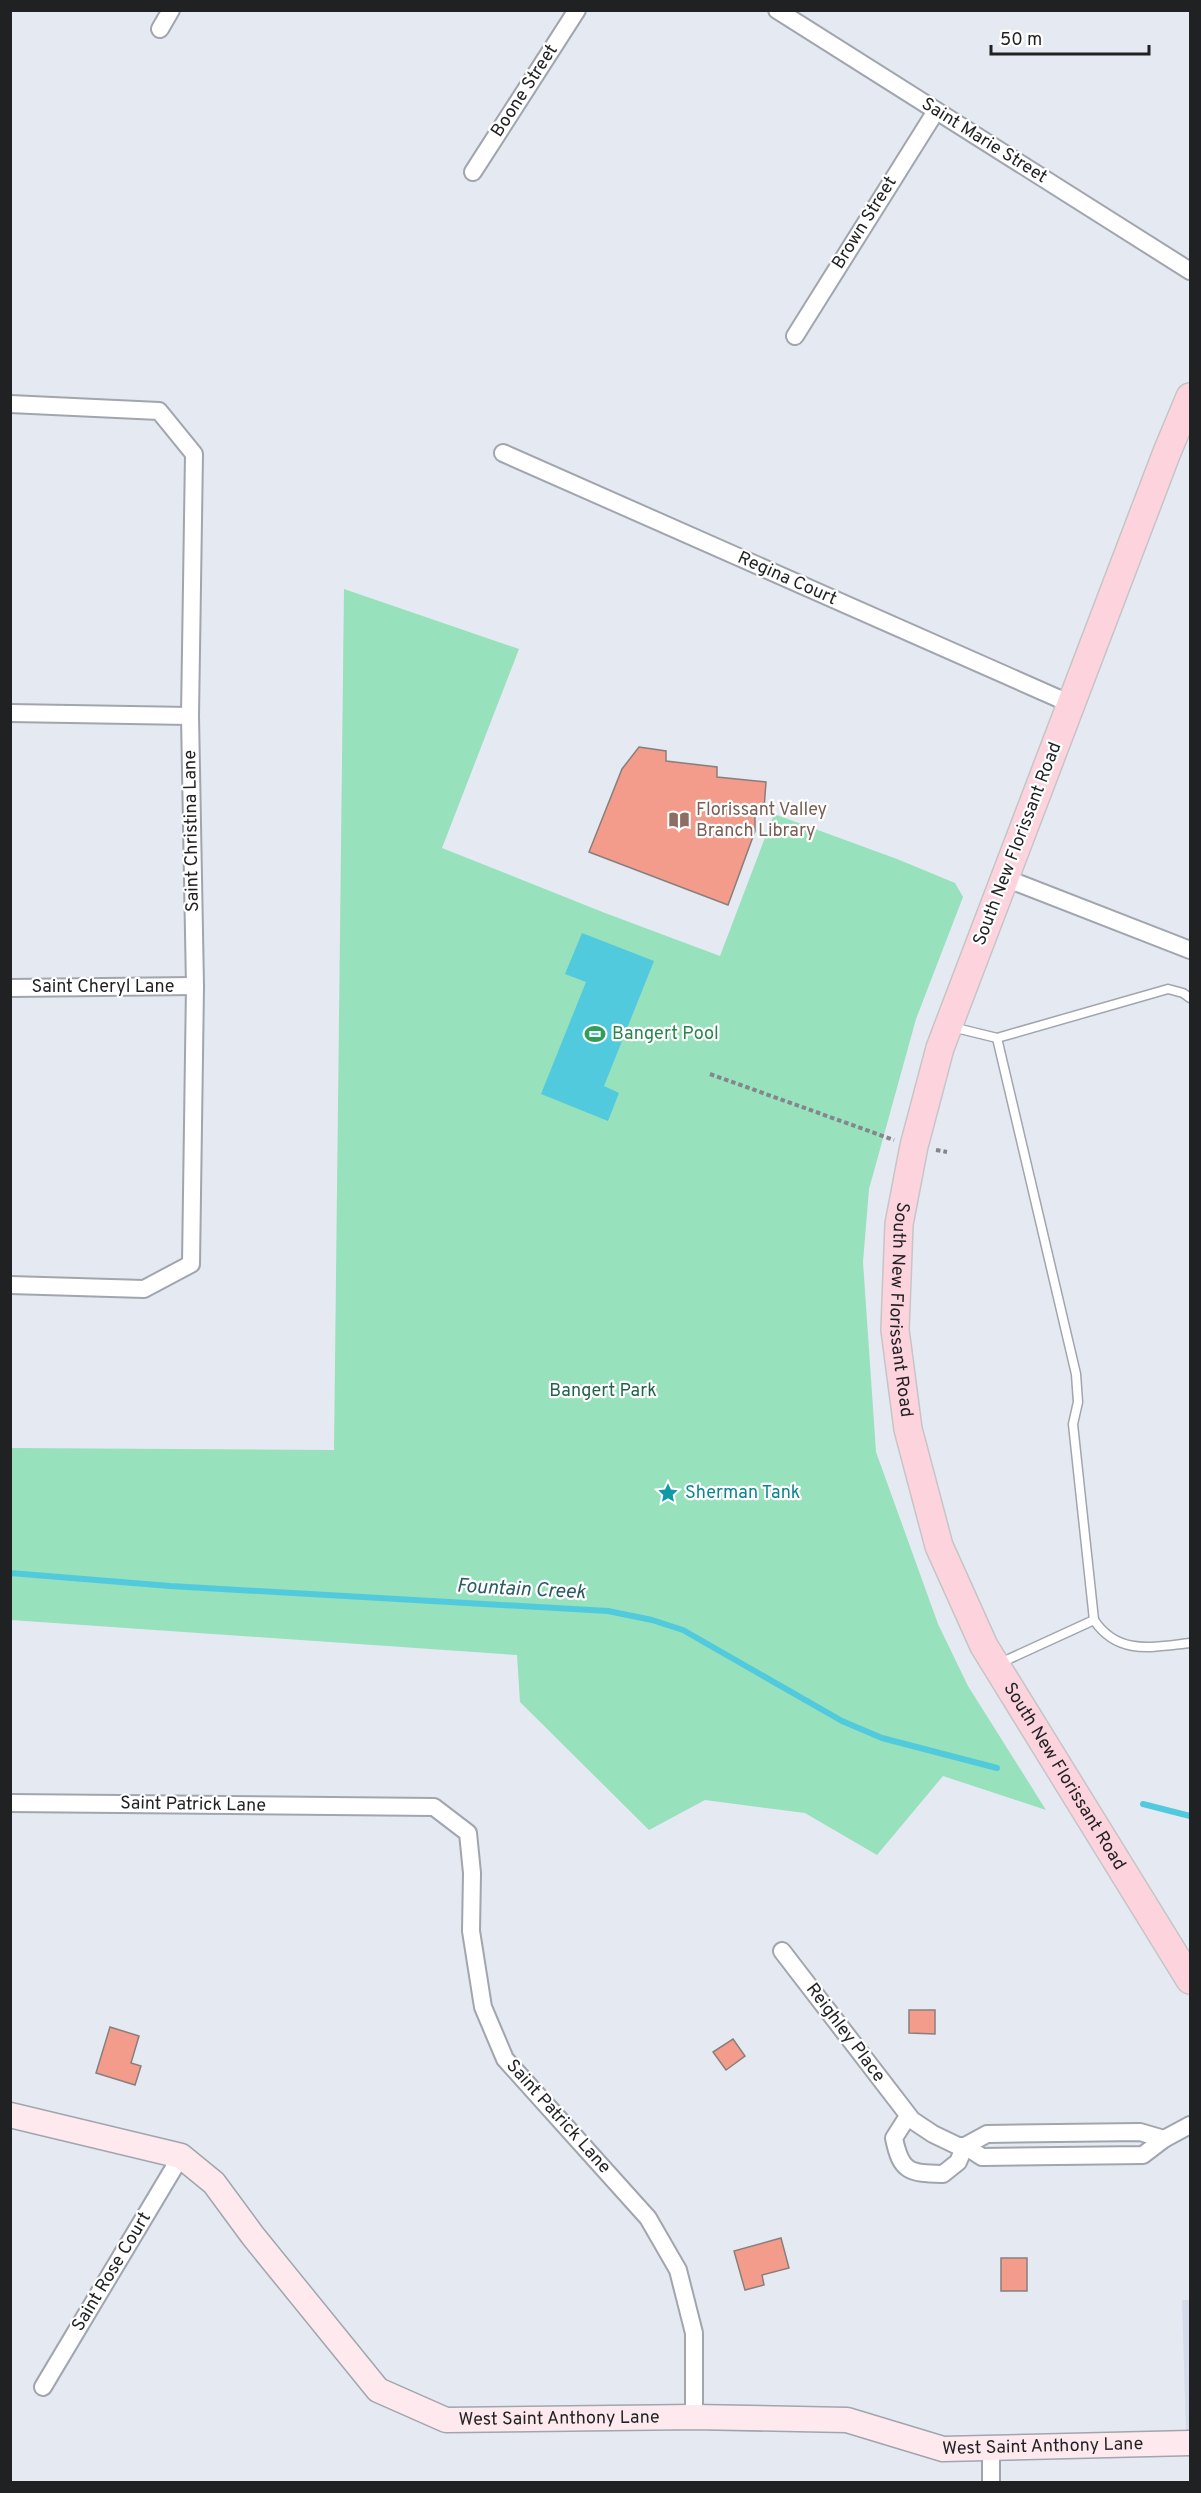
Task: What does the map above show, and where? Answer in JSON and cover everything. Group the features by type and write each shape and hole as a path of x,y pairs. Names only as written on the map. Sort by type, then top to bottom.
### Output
{"main road":[{"name":"South New Florissant Road","path":"1191,397 1167,452 940,1048 914,1146 899,1224 895,1330 908,1429 939,1546 984,1646 1191,1980"}],"street":[{"path":"160,29 171,10"},
{"name":"Boone Street","path":"473,172 577,10"},
{"name":"Saint Marie Street","path":"777,10 1191,271"},
{"name":"Brown Street","path":"795,336 936,111"},
{"name":"Saint Christina Lane","path":"10,404 159,411 194,454 190,716 195,986 191,1264 144,1288 10,1285"},
{"name":"Regina Court","path":"504,453 1071,704"},
{"path":"10,713 190,716"},
{"path":"1005,878 1191,950"},
{"name":"Saint Cheryl Lane","path":"10,988 195,986"},
{"name":"Saint Patrick Lane","path":"10,1803 434,1807 468,1833 472,1873 471,1931 483,2007 505,2059 648,2218 678,2270 694,2333 694,2417"},
{"name":"Reighley Place","path":"782,1951 908,2116 933,2134 958,2146 965,2146 982,2157 1143,2155 1164,2139 1191,2125"},
{"name":"West Saint Anthony Lane","path":"10,2115 181,2157 214,2183 253,2236 378,2390 446,2420 694,2417 847,2420 943,2449 1191,2443"},
{"path":"908,2116 894,2138 898,2158 916,2173 943,2174 958,2162 965,2146 987,2134 1140,2132 1164,2139"},
{"name":"Saint Rose Court","path":"44,2387 181,2157"},
{"path":"990,2482 992,2448"}],"lane":[{"path":"948,1026 997,1038 1168,989 1191,998"},
{"path":"997,1038 1076,1374 1078,1402 1073,1424 1094,1620 1103,1634 1117,1642 1138,1648 1191,1643"},
{"path":"996,1665 1094,1620"},
{"path":"1065,2133 1067,2156"}],"path":[{"path":"710,1074 883,1138 947,1152"}],"shaded area":[{"path":"1182,2300 1190,2300 1190,2431 1186,2431"}],"green space":[{"name":"Bangert Park","path":"344,589 519,649 442,848 720,956 774,814 955,883 963,897 916,1019 869,1189 863,1262 876,1452 938,1624 968,1686 1046,1810 943,1776 877,1855 805,1813 705,1800 649,1830 520,1702 517,1655 11,1620 10,1448 334,1450"}],"water":[{"name":"Bangert Pool","path":"582,933 654,961 604,1086 619,1093 608,1121 541,1094 586,982 565,974"}],"building":[{"name":"Florissant Valley Branch Library","path":"639,747 666,751 666,761 717,767 717,777 766,782 764,809 755,809 755,831 728,905 589,852 622,769"},
{"path":"909,2010 935,2010 935,2034 909,2033"},
{"path":"110,2027 139,2036 131,2063 141,2066 135,2085 96,2073"},
{"path":"733,2039 745,2056 726,2070 713,2052"},
{"path":"781,2238 789,2268 762,2275 764,2285 745,2290 734,2251"},
{"path":"1001,2258 1027,2258 1027,2291 1001,2291"}],"waterway":[{"name":"Fountain Creek","path":"10,1573 170,1586 608,1611 652,1620 683,1630 842,1721 882,1738 997,1768"},
{"name":"Fountain Creek","path":"1143,1804 1190,1816"}],"place":[{"name":"Florissant Valley Branch Library","path":"679,820"},
{"name":"Bangert Pool","path":"595,1034"},
{"name":"Sherman Tank","path":"668,1493"}]}
